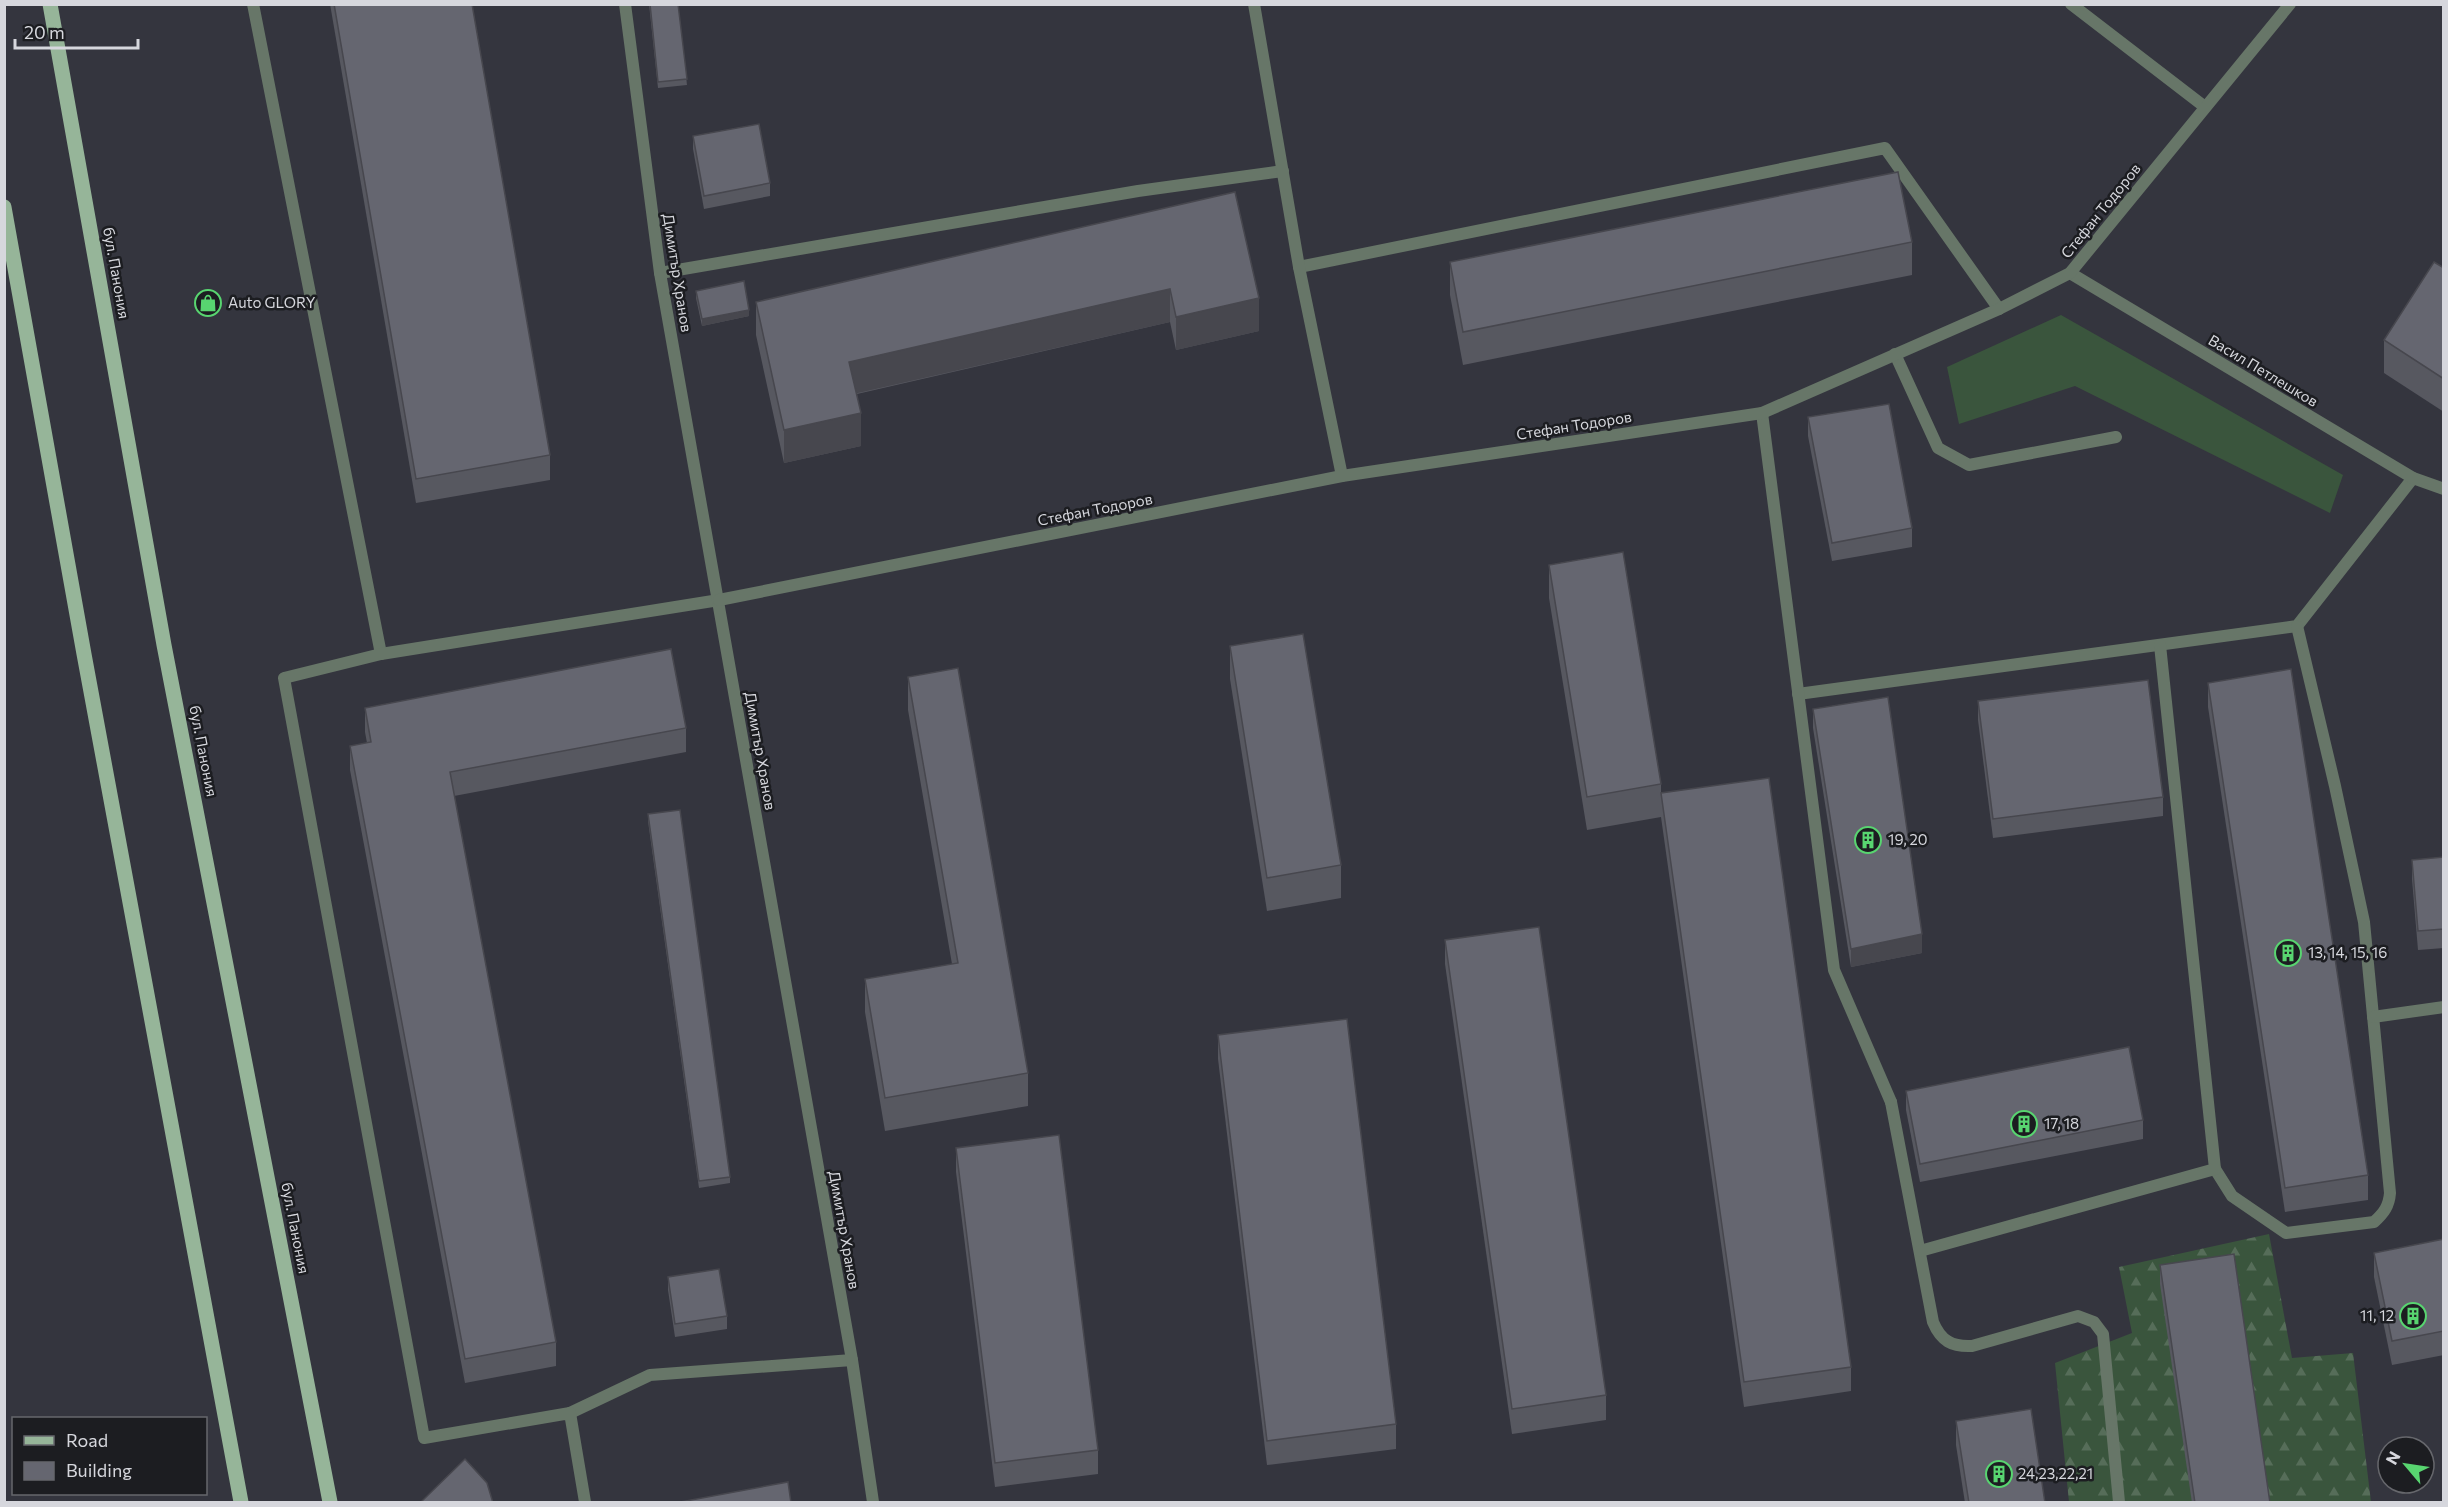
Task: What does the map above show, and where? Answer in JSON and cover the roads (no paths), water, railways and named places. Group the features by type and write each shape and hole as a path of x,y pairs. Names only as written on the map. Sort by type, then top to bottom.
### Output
{"main road":[{"name":"бул. Панония","path":"50,4 164,645 330,1503"},
{"path":"4,207 86,666 241,1503"}],"street":[{"path":"254,4 381,654"},
{"name":"Димитър Хранов","path":"625,4 660,273 852,1360 873,1503"},
{"path":"1254,4 1299,267 1342,476"},
{"path":"2071,4 2205,107"},
{"name":"Стефан Тодоров","path":"570,1413 424,1438 284,678 381,654 718,600 1342,476 1762,413 1999,309 2070,273 2290,4"},
{"path":"1299,267 1885,148 1999,309"},
{"path":"660,273 1138,191 1283,171"},
{"name":"Васил Петлешков","path":"2070,273 2413,478 2444,489"},
{"path":"1895,354 1938,448 1969,465 2116,437"},
{"path":"1762,413 1834,970 1891,1102 1933,1322 1938,1334 1947,1343 1959,1347 1972,1346 2078,1316 2094,1322 2103,1335 2119,1503"},
{"path":"1798,694 2297,626 2413,478"},
{"path":"2160,645 2215,1169 2232,1196 2286,1233 2363,1224 2374,1222 2383,1214 2389,1204 2391,1193 2364,922 2297,626"},
{"path":"2373,1017 2444,1007"},
{"path":"1920,1251 2215,1169"},
{"path":"585,1503 570,1413 650,1375 852,1360"}],"place":[{"name":"Auto GLORY","path":"208,303"},
{"name":"19, 20","path":"1868,840"},
{"name":"13, 14, 15, 16","path":"2288,953"},
{"name":"17, 18","path":"2024,1124"},
{"name":"11, 12","path":"2413,1316"},
{"name":"24,23,22,21","path":"1999,1474"}]}
